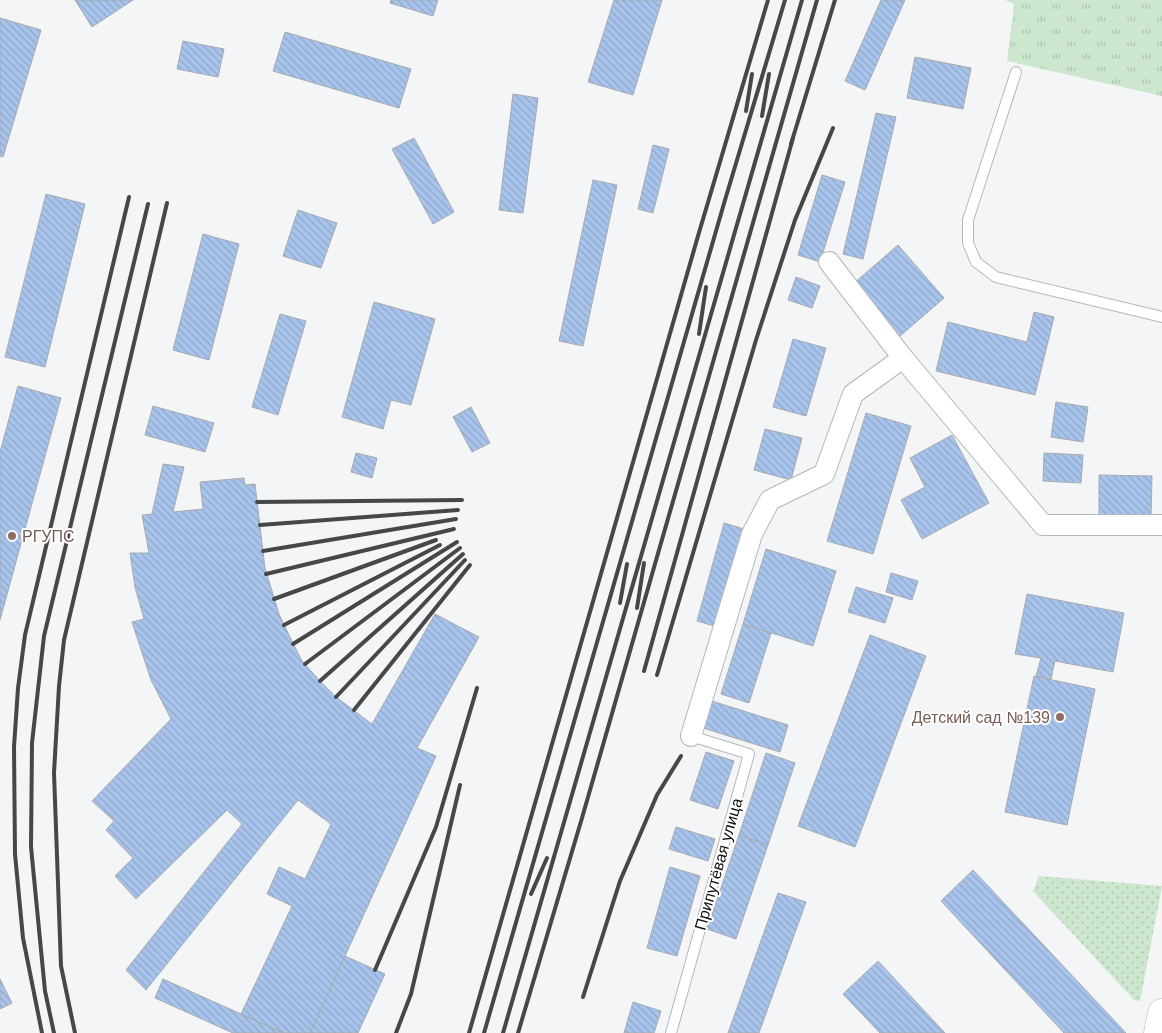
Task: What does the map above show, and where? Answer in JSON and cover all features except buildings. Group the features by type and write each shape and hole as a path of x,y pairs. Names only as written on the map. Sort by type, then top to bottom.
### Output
{"main road":[{"path":"1158,1033 1162,1013"}],"street":[{"path":"829,262 903,358 1043,525 1162,525"},
{"path":"691,736 752,534 770,500 824,474 853,394 903,358"}],"lane":[{"path":"1016,72 968,220 968,243 976,262 996,277 1162,317"},
{"name":"Припутёвая улица","path":"671,1033 749,754 691,736"}],"green space":[{"path":"1005,0 1162,0 1162,96 1007,61 1014,4"},
{"path":"1039,876 1162,886 1140,1001 1134,1000 1033,891"}],"railway":[{"path":"469,1033 698,236 768,0"},
{"path":"484,1033 725,200 785,0"},
{"path":"503,1033 802,0"},
{"path":"518,1033 582,818 817,0"},
{"path":"791,144 835,0"},
{"path":"746,111 752,74"},
{"path":"762,116 769,74"},
{"path":"657,675 756,340 795,220 833,128"},
{"path":"644,671 793,138"},
{"path":"42,1033 23,938 15,854 14,747 18,688 25,635 129,197"},
{"path":"75,1033 61,966 54,773 59,686 64,640 167,203"},
{"path":"54,1033 45,991 31,847 32,743 44,636 148,204"},
{"path":"699,334 706,287"},
{"path":"257,502 462,500"},
{"path":"260,525 458,510"},
{"path":"263,551 456,519"},
{"path":"266,574 454,529"},
{"path":"274,599 436,540"},
{"path":"293,644 457,542"},
{"path":"284,625 440,545"},
{"path":"305,664 460,548"},
{"path":"320,681 463,554"},
{"path":"336,697 465,560"},
{"path":"637,608 644,563"},
{"path":"620,603 627,564"},
{"path":"354,710 470,565"},
{"path":"375,970 436,827 477,688"},
{"path":"583,997 620,881 657,795 681,756"},
{"path":"396,1033 411,994 460,785"},
{"path":"531,894 547,858"}],"place":[{"name":"РГУПС","path":"12,536"},
{"name":"Детский сад №139","path":"1060,717"}]}
